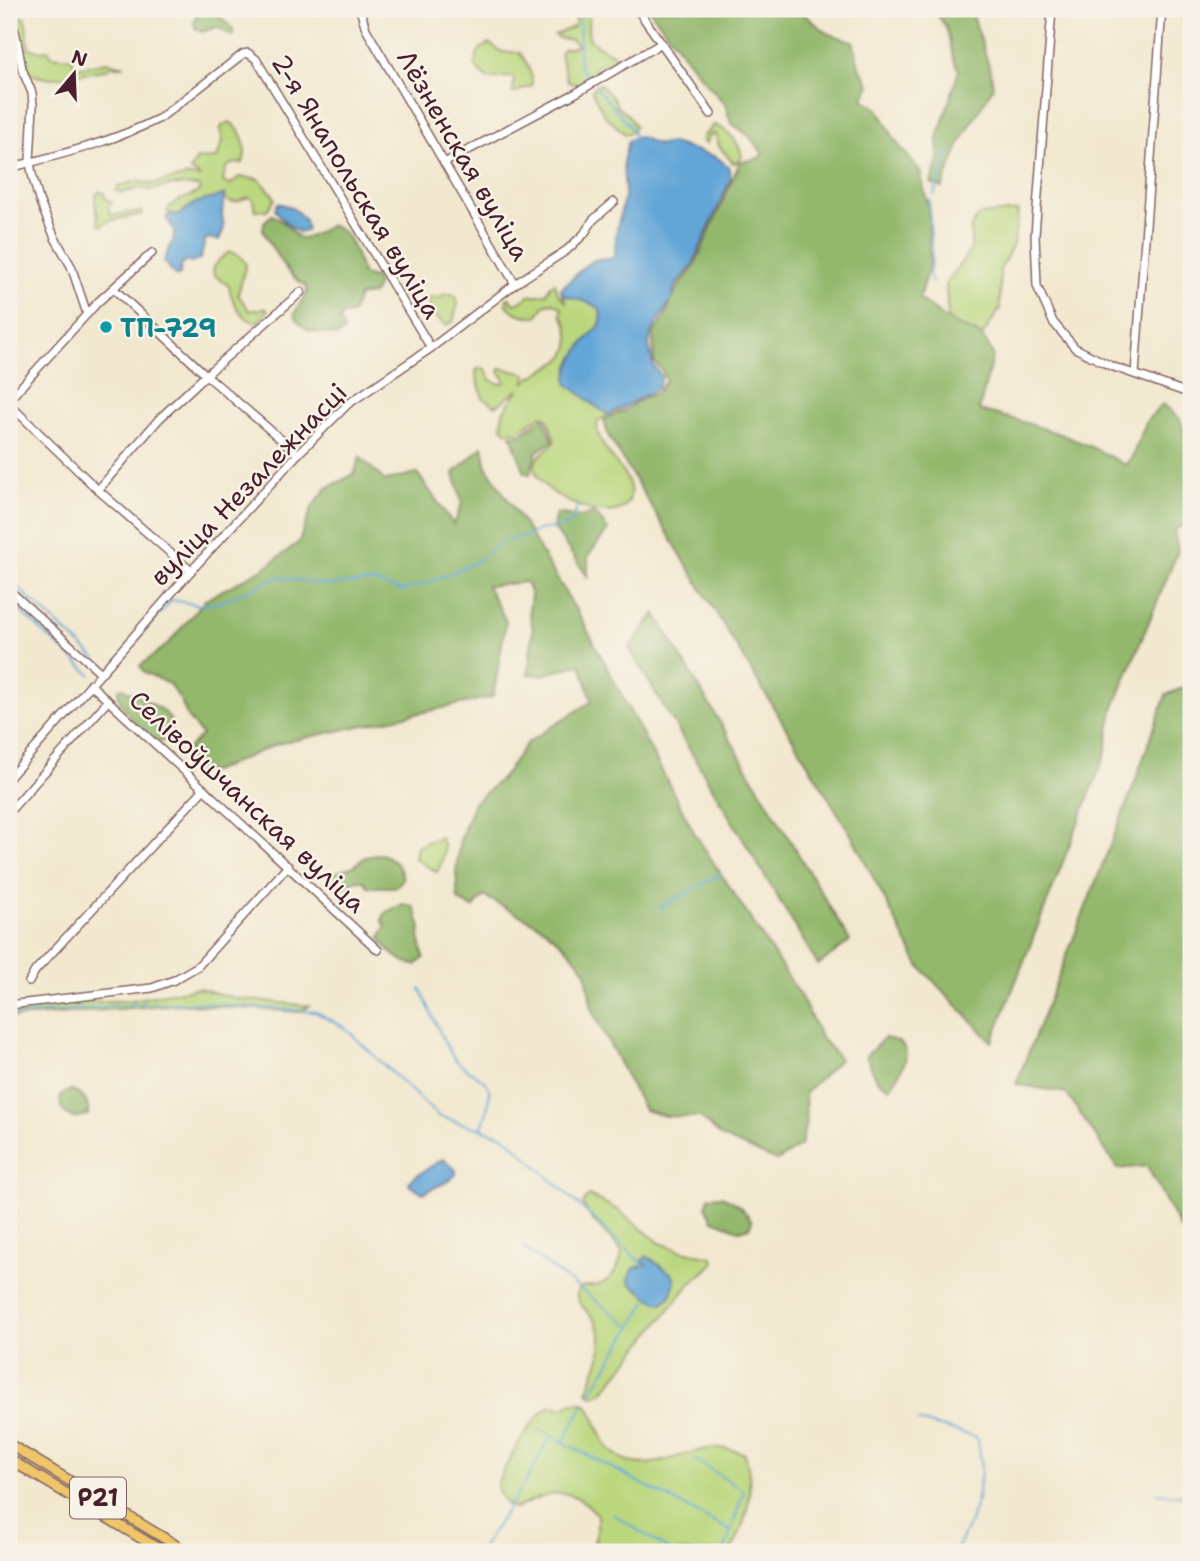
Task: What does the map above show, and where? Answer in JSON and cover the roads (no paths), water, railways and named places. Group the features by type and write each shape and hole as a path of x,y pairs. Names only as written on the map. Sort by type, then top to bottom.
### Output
{"main road":[{"name":"Р21","path":"9,1444 187,1552"},
{"name":"Р21","path":"9,1458 164,1552"}],"street":[{"name":"Лёзненская вуліца","path":"360,9 366,29 515,284"},
{"path":"1052,9 1035,235 1037,286 1053,322 1075,348 1111,366 1191,394"},
{"path":"1135,374 1161,9"},
{"path":"640,13 711,114"},
{"path":"9,17 16,35 22,69 32,93 30,162 39,200 55,238 71,266 87,314"},
{"path":"444,163 576,93 662,43"},
{"name":"2-я Янапольская вуліца","path":"30,162 68,153 145,126 160,118 243,54 248,53 256,59 431,348"},
{"path":"9,168 30,162"},
{"name":"вуліца Незалежнасці","path":"9,778 191,570 348,404 567,250 593,220 614,202"},
{"path":"152,253 87,314 9,402 98,491 191,570"},
{"path":"114,289 206,375 298,454"},
{"path":"98,491 159,419 301,292"},
{"path":"9,590 100,672"},
{"name":"Селівоўшчанская вуліца","path":"90,684 378,950"},
{"path":"9,812 108,701"},
{"path":"29,982 35,971 204,789"},
{"path":"9,1005 152,988 174,980 198,966 288,866"}],"water":[{"path":"635,137 660,145 672,143 716,157 728,166 731,178 692,266 674,288 673,297 651,333 649,345 653,365 662,377 657,389 609,415 568,385 567,379 570,366 578,352 600,325 600,309 562,294 561,288 588,263 610,259 615,255 616,234 625,193 623,162 628,141"},
{"path":"224,195 224,228 219,240 206,238 200,259 192,263 186,261 181,266 180,275 176,276 164,261 174,235 166,218 170,214 179,215 195,203"},
{"path":"278,203 297,212 304,220 307,230 300,233 286,223 275,209"},
{"path":"443,1159 456,1170 456,1174 449,1181 423,1193 409,1184 410,1180"},
{"path":"646,1256 672,1274 675,1281 670,1297 663,1303 649,1298 629,1283 634,1268 647,1265 642,1261"}],"waterway":[{"path":"580,9 579,66 587,77"},
{"path":"596,87 629,125 635,137"},
{"path":"934,195 950,151"},
{"path":"929,199 932,261 929,273 932,283"},
{"path":"171,600 200,605 218,603 279,577 327,585 374,582 402,591 476,562 504,540 525,537 539,530 561,527 572,522 578,505"},
{"path":"9,580 96,659"},
{"path":"9,601 91,675"},
{"path":"101,681 171,601"},
{"path":"83,701 88,696"},
{"path":"659,908 721,874"},
{"path":"420,988 454,1058 488,1086 489,1101 481,1129"},
{"path":"9,1016 147,1003 203,1003 316,1012 345,1028 438,1116 504,1136 646,1267"},
{"path":"523,1247 629,1325"},
{"path":"590,1394 650,1297"},
{"path":"584,1405 563,1442 731,1531 724,1552"},
{"path":"918,1421 976,1437 980,1451 978,1496 968,1526 955,1552"},
{"path":"540,1429 562,1442"},
{"path":"479,1552 525,1483 551,1435"},
{"path":"694,1459 744,1491 731,1530"},
{"path":"1157,1493 1191,1496"},
{"path":"613,1514 672,1552"},
{"path":"821,1552 832,1544 881,1552"}],"place":[{"name":"ТП-729","path":"106,327"}]}
